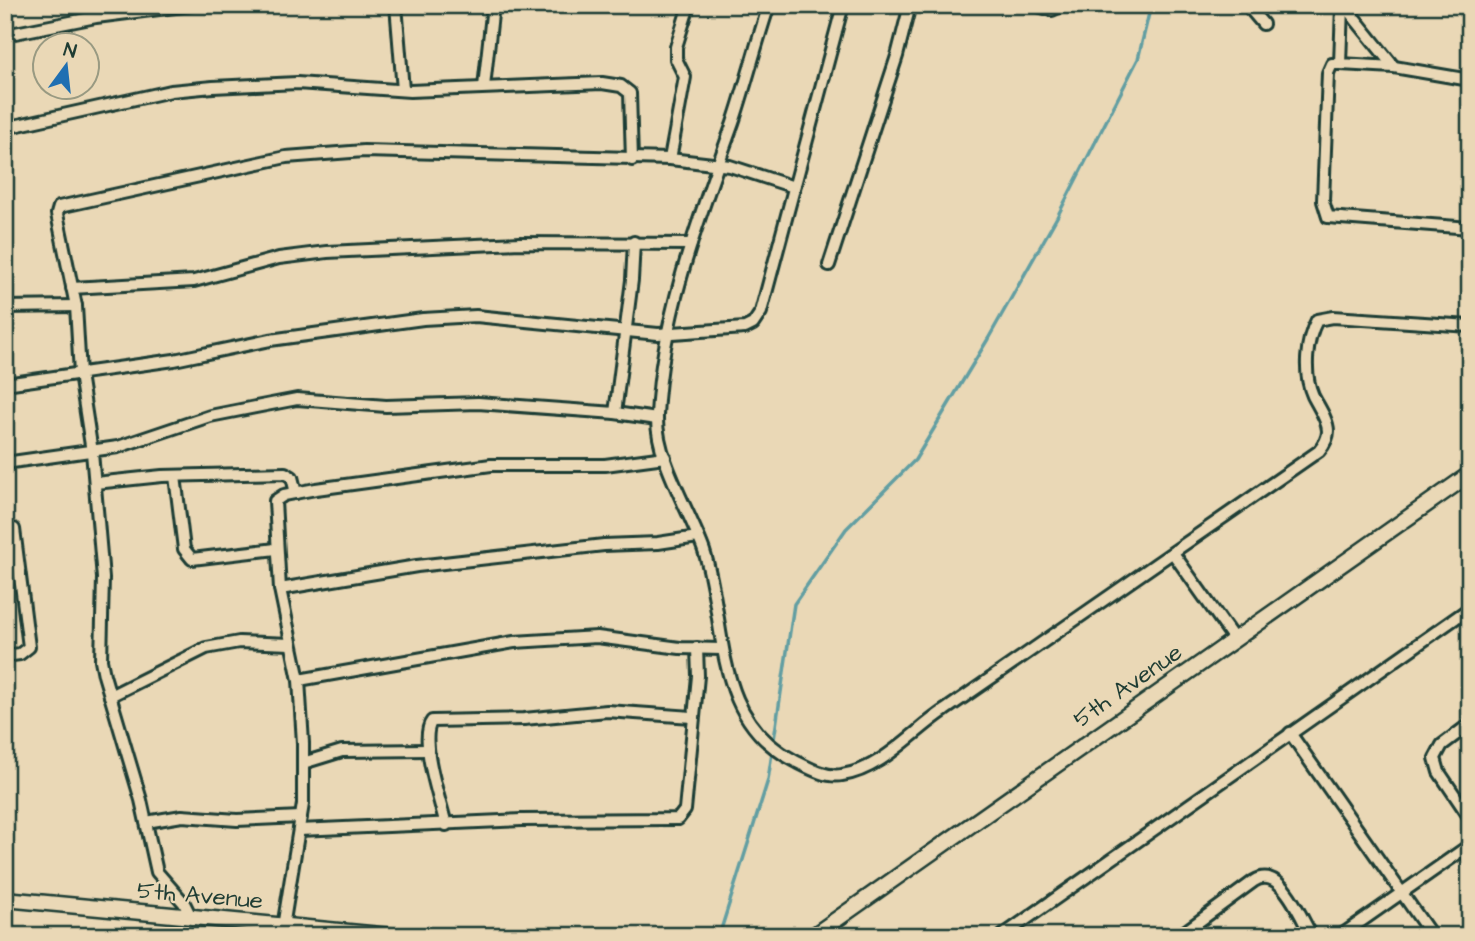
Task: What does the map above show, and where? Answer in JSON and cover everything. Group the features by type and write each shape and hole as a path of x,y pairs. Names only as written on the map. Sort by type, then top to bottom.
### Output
{"street":[{"path":"5,35 89,18 191,5"},
{"path":"396,5 403,90"},
{"path":"484,88 493,5"},
{"path":"670,159 685,76 676,59 676,47 689,5"},
{"path":"769,5 691,244 667,334 657,419 665,457 698,537 714,589 721,649 736,698 767,740 782,754 806,766 840,776 878,761 936,715 1320,451 1325,443 1327,424 1311,391 1307,357 1317,320 1333,317 1470,326"},
{"path":"5,384 174,360 270,340 423,319 476,316 667,334 745,328 757,319 843,5"},
{"path":"829,265 897,57 910,5"},
{"path":"1035,5 1052,10 1063,5"},
{"path":"1247,5 1263,24"},
{"path":"1340,64 1343,5"},
{"path":"1343,5 1394,67"},
{"path":"1470,80 1394,67 1332,64 1328,73 1323,201 1328,217 1470,228"},
{"path":"5,128 171,90 287,83 403,90 602,83 621,86 632,99 632,160"},
{"path":"192,919 184,903 159,878 101,660 103,578 95,483 80,374 76,306 57,214 61,205 276,159 364,151 670,159 718,164 757,173 794,187"},
{"path":"72,288 194,281 279,258 327,251 634,242 691,244"},
{"path":"615,413 634,242"},
{"path":"5,307 76,306"},
{"path":"5,463 92,452 143,439 210,416 297,399 386,406 478,403 615,413 657,419"},
{"path":"291,930 303,763 299,680 280,589 275,501 296,493 492,465 605,465 665,457"},
{"path":"95,483 175,476 285,473 292,477 296,493"},
{"name":"5th Avenue","path":"813,936 1470,474"},
{"path":"175,476 184,549 192,559 276,549"},
{"path":"5,656 20,654 29,647 13,529"},
{"path":"280,589 417,566 698,537"},
{"path":"1173,553 1234,639"},
{"path":"1002,936 1470,608"},
{"path":"299,680 513,642 597,637 721,649"},
{"path":"110,696 176,660 206,648 239,642 291,644"},
{"path":"299,830 521,820 678,819 685,810 698,676 697,648"},
{"path":"446,825 428,750 427,729 437,719 524,719 607,711 692,717"},
{"path":"1470,724 1442,745 1435,758 1439,772 1470,818"},
{"path":"1290,733 1432,936"},
{"path":"303,763 342,751 428,750"},
{"path":"146,822 182,816 237,820 301,817"},
{"path":"1340,936 1470,845"},
{"path":"1178,936 1266,876 1273,877 1281,886 1311,936"},
{"name":"5th Avenue","path":"5,899 291,930 391,936"}],"waterway":[{"path":"719,936 768,780 794,604 846,529 915,460 988,339 1057,217 1138,59 1151,5"}]}
